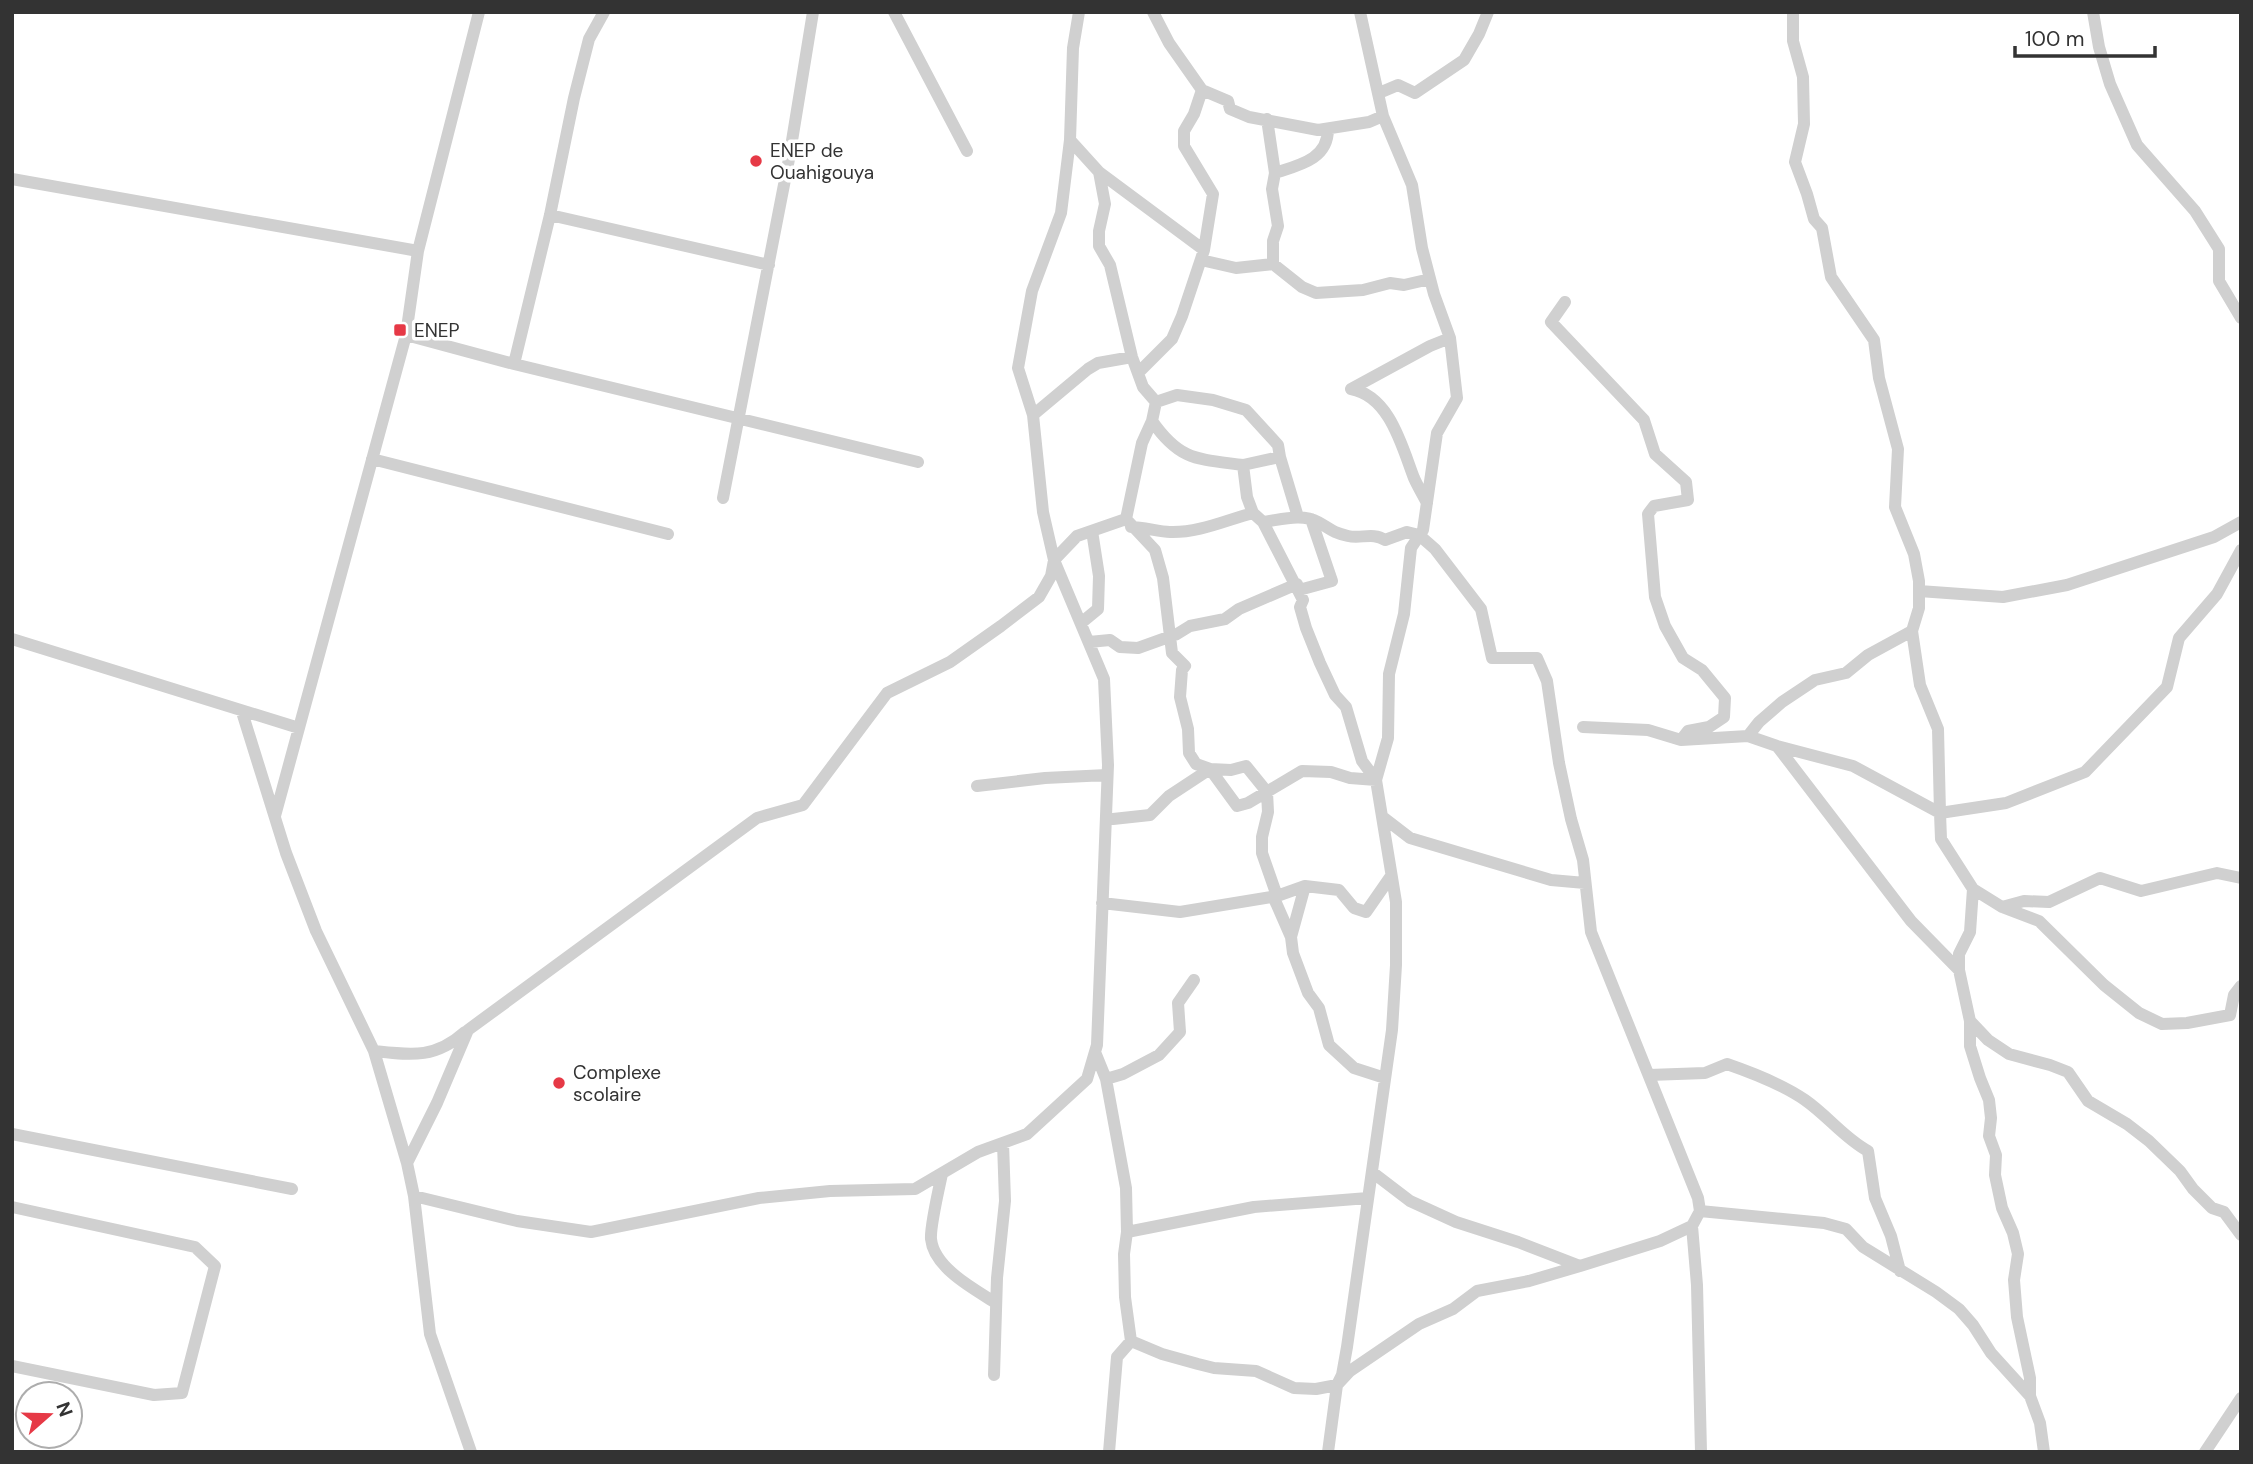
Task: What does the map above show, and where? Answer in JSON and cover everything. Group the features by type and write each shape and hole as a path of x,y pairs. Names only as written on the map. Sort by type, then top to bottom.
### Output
{"street":[{"path":"275,816 406,335 418,251 479,12"},
{"path":"514,364 589,39 604,12"},
{"path":"723,498 769,265 813,12"},
{"path":"894,12 967,151"},
{"path":"414,1196 517,1222 592,1232 759,1198 830,1191 915,1189 978,1152 1027,1134 1087,1079 1097,1045 1107,775 1104,678 1054,560 1043,512 1033,415 1018,368 1032,291 1061,213 1070,140 1073,48 1079,12"},
{"path":"1153,12 1169,43 1202,90 1228,101 1230,108 1249,117 1309,129 1369,122 1383,116"},
{"path":"1360,12 1383,116 1412,185 1422,248 1450,338 1457,398 1437,433 1423,530 1411,548 1404,614 1389,674 1388,738 1376,780"},
{"path":"1379,93 1398,85 1415,93 1464,60 1488,12"},
{"path":"1793,12 1793,41 1803,77 1804,124 1795,162 1814,219 1822,228 1831,277 1874,340 1880,378 1898,449 1895,507 1914,554 1919,608 1912,631 1920,685 1938,729 1941,839 1973,889 2002,906 2039,921 2104,985 2139,1013 2162,1024 2187,1023 2230,1015 2234,995 2241,986"},
{"path":"2093,12 2099,47 2110,84 2137,145 2195,211 2219,249 2219,281 2241,318"},
{"path":"1138,373 1172,339 1203,255 1213,194 1184,146 1184,131 1194,114 1202,90"},
{"path":"1267,119 1275,173 1272,189 1278,226 1273,241 1273,264"},
{"path":"1275,173 1297,166 1320,153 1328,140 1328,128"},
{"path":"1070,140 1099,172 1203,255 1236,268 1273,264 1302,287 1315,293 1363,290 1390,283 1404,285 1430,279"},
{"path":"1099,172 1105,204 1099,231 1099,246 1110,265 1132,357 1143,387 1156,402"},
{"path":"12,180 418,251"},
{"path":"550,215 769,265"},
{"path":"1564,302 1551,322 1644,420 1655,454 1686,482 1688,500 1654,506 1648,514 1656,597 1665,626 1683,659 1702,670 1725,698 1724,717 1709,727 1688,731 1681,740"},
{"path":"406,335 514,364 918,462"},
{"path":"1427,503 1415,480 1406,450 1390,420 1365,391 1352,389 1430,346 1450,338"},
{"path":"1033,415 1098,363 1132,357"},
{"path":"1089,642 1110,640 1120,647 1138,648 1190,626 1225,619 1239,609 1298,587 1332,582 1304,518 1280,457 1278,445 1246,410 1213,400 1177,396 1156,402"},
{"path":"1128,523 1142,443 1152,421 1156,402"},
{"path":"1152,421 1166,441 1180,451 1202,460 1243,465 1280,457"},
{"path":"372,459 668,534"},
{"path":"1243,465 1247,496 1298,587 1303,600 1300,607 1310,639 1335,695 1346,707 1362,761 1376,780 1396,902 1392,1030 1347,1348 1342,1375 1337,1385 1328,1452"},
{"path":"374,1051 407,1055 428,1054 450,1046 468,1030 757,818 803,805 887,693 950,662 1039,597 1051,576 1054,560 1077,536 1128,523 1167,532 1198,530 1258,518 1316,520 1334,534 1351,537 1376,535 1385,540 1407,532 1419,535 1435,549 1481,609 1492,658 1537,658 1546,681 1554,737 1571,819 1583,860 1591,932 1698,1198 1699,1211 1692,1226 1697,1285 1701,1452"},
{"path":"1919,591 2003,597 2067,585 2214,537 2241,522"},
{"path":"1128,523 1155,550 1163,578 1172,653 1185,666 1182,670 1180,697 1188,729 1189,753 1196,765 1210,769 1231,770 1246,766 1266,792 1268,812 1262,837 1262,853 1291,937 1293,953 1308,993 1320,1008 1329,1045 1354,1068 1385,1078"},
{"path":"1081,623 1098,609 1099,576 1092,531"},
{"path":"1583,727 1648,730 1681,740 1748,736 1853,766 1940,813 2006,803 2085,772 2167,687 2179,638 2217,594 2241,550"},
{"path":"1748,736 1759,722 1815,680 1846,673 1868,654 1912,631"},
{"path":"12,639 299,729"},
{"path":"242,712 286,853 316,931 374,1051 414,1196 430,1334 471,1452"},
{"path":"1777,746 1911,921 1959,970"},
{"path":"1210,769 1237,806 1248,803 1302,771 1331,772 1350,778 1376,780"},
{"path":"1106,818 1150,815 1170,796 1210,769"},
{"path":"977,786 1107,775"},
{"path":"1384,818 1410,838 1551,880 1585,883"},
{"path":"2002,906 2024,901 2049,902 2099,878 2141,891 2217,873 2241,878"},
{"path":"1102,903 1180,912 1275,896 1305,886 1339,890 1354,908 1366,912 1391,876"},
{"path":"1291,937 1305,886"},
{"path":"1973,889 1970,932 1959,954 1959,970 1970,1021 1970,1046 1989,1100 1989,1136 1996,1155 1995,1175 2002,1208 2013,1233 2018,1254 2014,1280 2017,1317 2031,1378 2029,1396"},
{"path":"1105,1079 1123,1074 1159,1055 1180,1032 1178,1003 1194,980"},
{"path":"1970,1021 1988,1040 2008,1054 2068,1072 2088,1101 2127,1124 2149,1141 2212,1208 2224,1212 2241,1235"},
{"path":"407,1163 468,1030"},
{"path":"1095,1051 1105,1079 1126,1188 1125,1297 1131,1341 1117,1357 1109,1452"},
{"path":"1649,1075 1706,1073 1727,1064 1757,1075 1805,1100 1851,1142 1868,1151 1875,1198 1891,1236 1900,1271"},
{"path":"12,1134 292,1189"},
{"path":"993,1376 1005,1201 1003,1143"},
{"path":"1372,1172 1410,1201 1456,1222 1580,1266"},
{"path":"942,1174 931,1242 951,1274 996,1303"},
{"path":"1127,1232 1254,1207 1368,1198"},
{"path":"12,1208 195,1247 215,1266 182,1393 154,1395 12,1366"},
{"path":"1699,1211 1824,1223 1846,1229 1863,1247 1959,1309 1991,1353 2029,1396 2040,1423 2044,1452"},
{"path":"1131,1341 1161,1354 1206,1366 1256,1371 1294,1388 1316,1389 1337,1385 1350,1371 1408,1332 1453,1309 1478,1291 1529,1281 1580,1266 1660,1241 1692,1226"},
{"path":"2205,1452 2241,1398"},
{"path":"1700,1402 1710,1452"}],"place":[{"name":"ENEP de Ouahigouya","path":"756,161"},
{"name":"ENEP","path":"400,330"},
{"name":"Complexe scolaire","path":"559,1083"}]}
